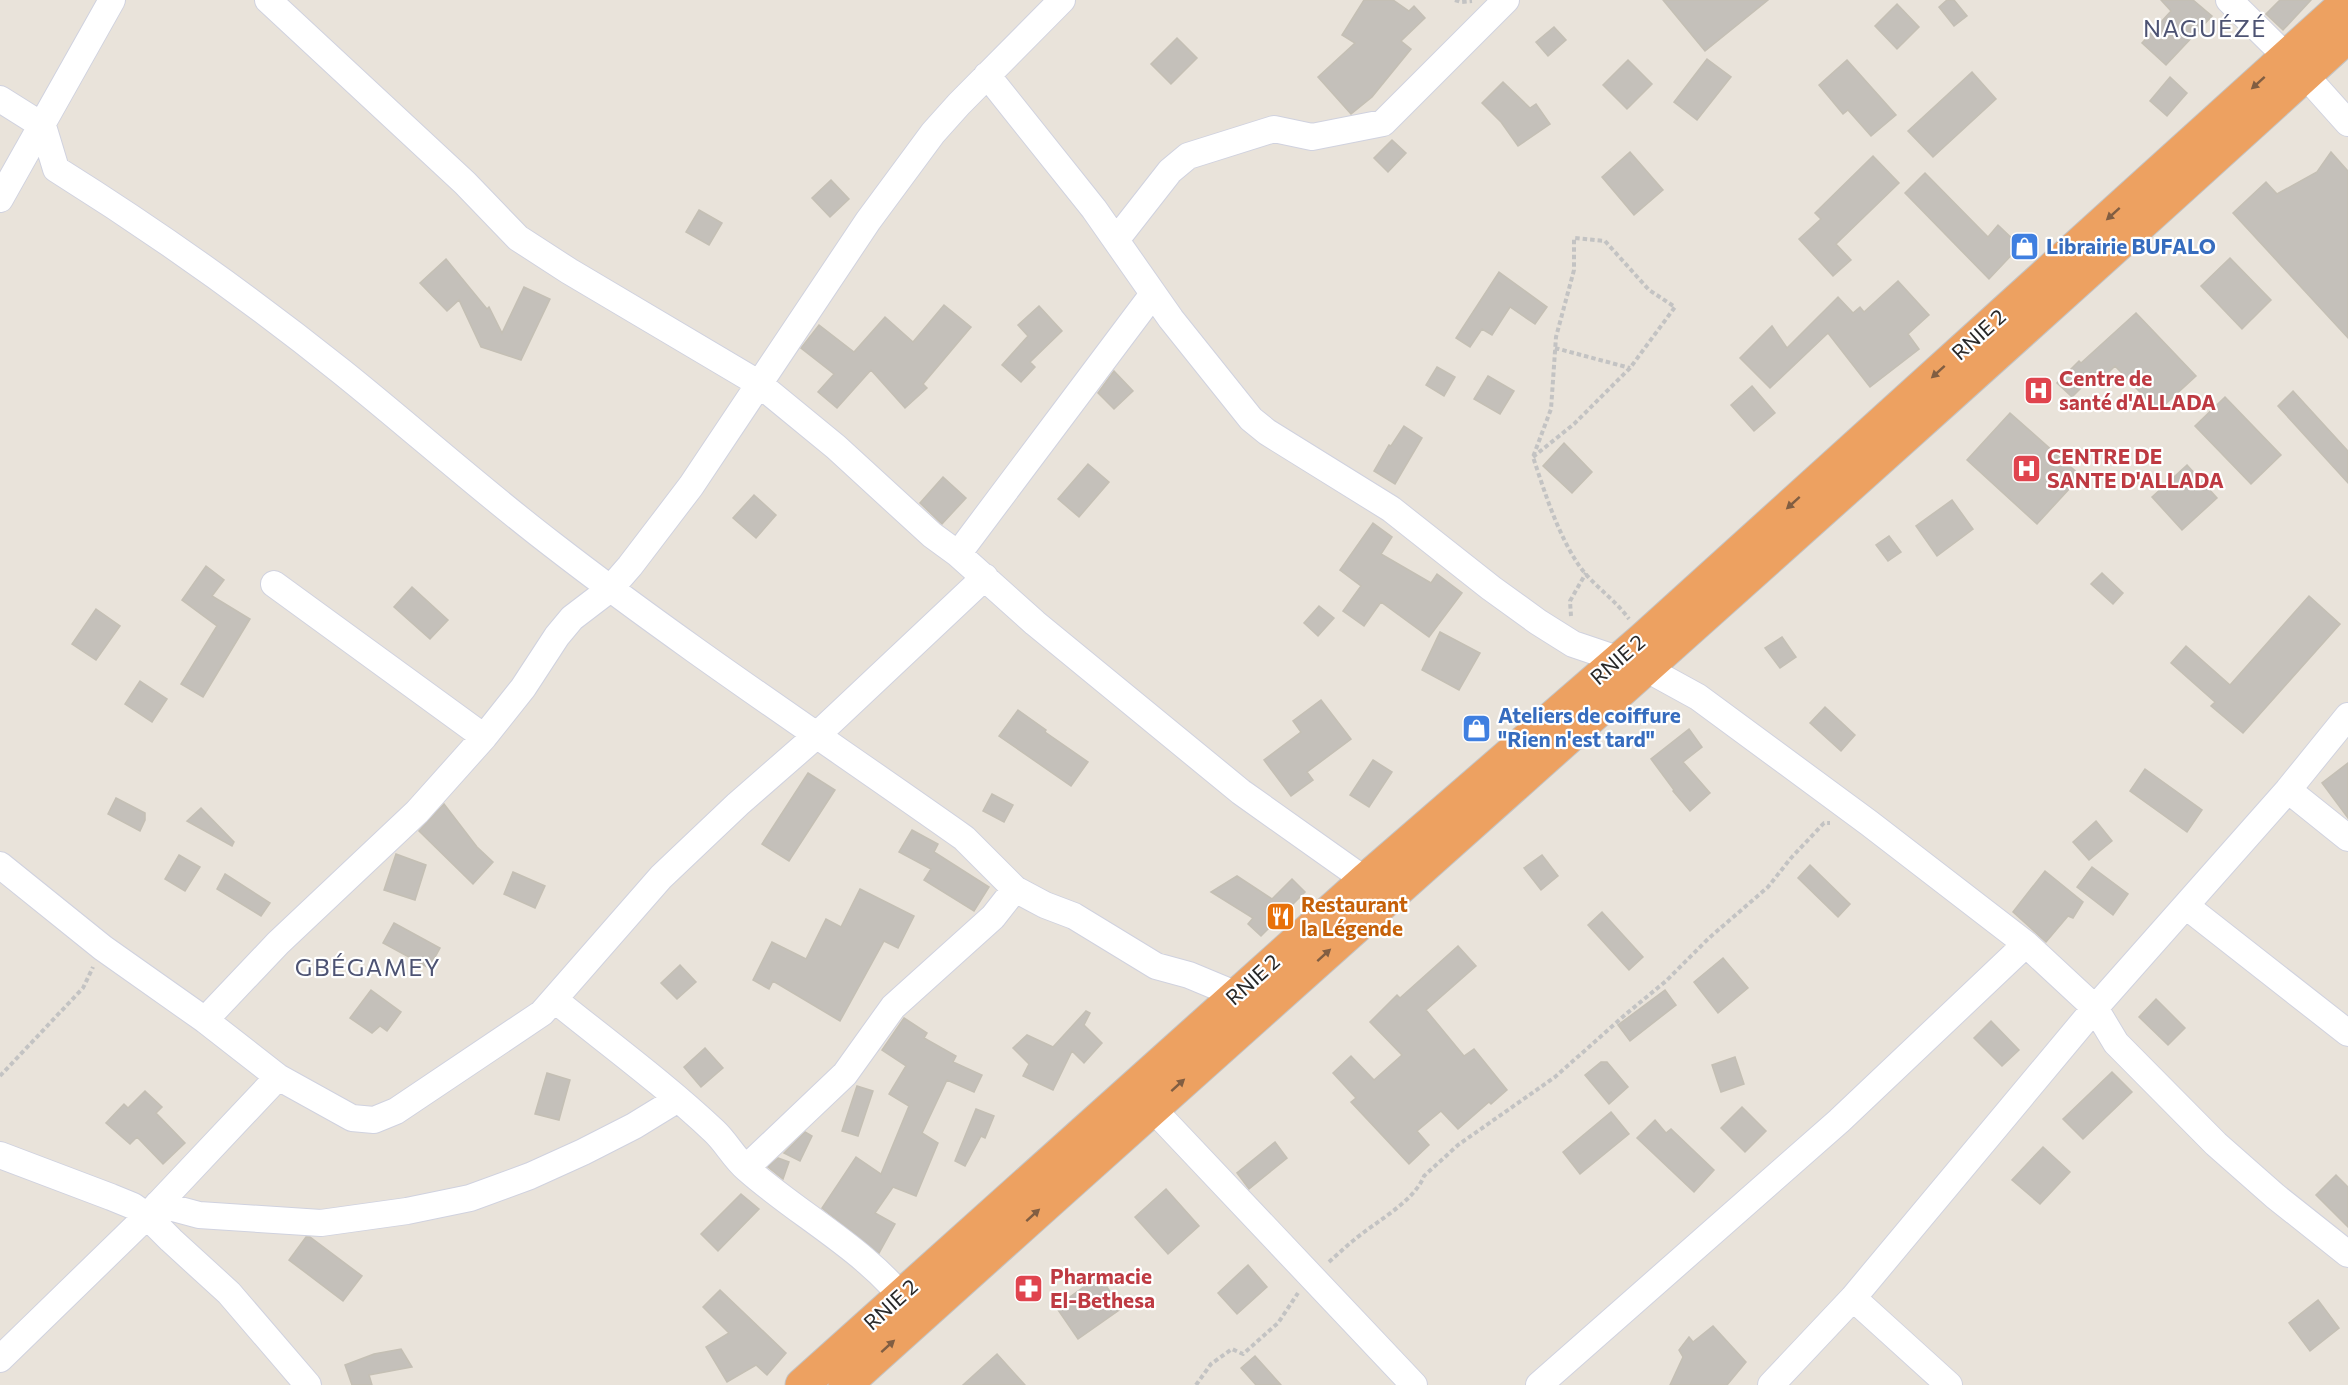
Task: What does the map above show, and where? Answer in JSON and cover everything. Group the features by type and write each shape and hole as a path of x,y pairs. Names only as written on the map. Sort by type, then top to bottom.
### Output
{"highway":[{"name":"RNIE 2","path":"802,1385 910,1307 1152,1108 1637,656 2296,66 2348,1"},
{"name":"RNIE 2","path":"2296,66 2348,36"},
{"name":"RNIE 2","path":"845,1385 910,1307 1237,995 1365,880 1637,656"}],"street":[{"path":"0,199 112,0"},
{"path":"268,0 465,183 518,237 569,271 758,383 836,447 932,535 985,577 1035,623 1241,792 1365,880"},
{"path":"205,1020 278,943 417,812 484,737 523,688 557,636 572,618 610,589 630,566 691,486 868,220 933,133 1062,0"},
{"path":"1116,240 1170,171 1188,156 1274,129 1312,137 1383,123 1506,0"},
{"path":"2232,1 2348,123"},
{"path":"987,75 1052,154 1153,294 1251,420 1391,509 1491,588 1573,644 1637,656 1698,697 1869,823 2026,944 2095,1008 2116,1043 2216,1144 2275,1196 2348,1254"},
{"path":"0,99 43,126 56,169"},
{"path":"14,175 56,169 140,222 220,279 342,372 455,468 610,589 964,838 1015,889 1045,905 1074,916 1156,966 1189,975 1237,995"},
{"path":"958,554 1153,294"},
{"path":"0,865 103,948 205,1020 278,1077 352,1118 374,1120 396,1111 542,1013 661,877 985,577"},
{"path":"273,584 484,737"},
{"path":"1771,1385 1853,1298 2095,1008 2288,790 2348,716"},
{"path":"2288,790 2348,838"},
{"path":"746,1168 845,1074 893,1007 993,917 1015,889"},
{"path":"2186,906 2348,1033"},
{"path":"1539,1385 1839,1121 2026,944"},
{"path":"555,999 678,1099 716,1133 746,1168 869,1263 910,1307"},
{"path":"0,1359 153,1210 278,1077"},
{"path":"0,1155 133,1206 199,1215 321,1223 417,1209 470,1198 530,1176 634,1126 678,1099"},
{"path":"1152,1108 1414,1385"},
{"path":"153,1210 185,1254 229,1293 308,1385"},
{"path":"1853,1298 1948,1385"}],"path":[{"path":"1455,0 1461,2 1478,0"},
{"path":"1533,457 1574,424 1630,368 1675,308 1649,290 1605,241 1574,238 1574,270 1556,337 1551,409 1533,457 1553,513 1579,565 1619,605 1637,656"},
{"path":"1555,348 1630,368"},
{"path":"1573,644 1570,601 1586,573"},
{"path":"1196,1385 1211,1364 1232,1349 1243,1354 1278,1323 1292,1301 1312,1277 1354,1239 1402,1203 1422,1183 1424,1176 1458,1145 1555,1077 1666,981 1709,938 1768,886 1824,823 1869,823"},
{"path":"0,1076 83,988 103,948"}],"building":[{"path":"1364,0 1393,0 1409,11 1414,6 1425,18 1401,41 1411,49 1372,97 1351,114 1318,77 1355,43 1342,35"},
{"path":"1663,0 1768,0 1705,51"},
{"path":"1947,0 1954,0 1967,16 1954,26 1939,7"},
{"path":"2161,0 2193,0 2212,16 2166,65 2142,43 2171,11"},
{"path":"2280,0 2311,0 2283,30 2266,14"},
{"path":"1897,4 1919,27 1897,49 1875,26"},
{"path":"1554,27 1566,40 1548,56 1536,42"},
{"path":"1177,38 1197,58 1171,84 1151,64"},
{"path":"1707,59 1731,77 1697,120 1674,102"},
{"path":"1628,60 1652,84 1627,109 1603,85"},
{"path":"1847,60 1896,115 1871,136 1848,110 1843,114 1819,85"},
{"path":"1972,72 1996,99 1933,157 1908,131"},
{"path":"2170,77 2187,93 2167,116 2150,101"},
{"path":"1503,82 1530,108 1536,104 1550,124 1518,146 1501,122 1482,103"},
{"path":"1392,140 1406,153 1388,172 1374,158"},
{"path":"1630,152 1663,190 1634,215 1602,177"},
{"path":"2331,152 2348,171 2348,338 2233,213 2266,182 2277,194 2317,172"},
{"path":"1873,156 1899,183 1836,244 1851,260 1833,276 1799,239 1821,219 1815,213"},
{"path":"1925,173 1988,237 1998,225 2020,246 1989,279 1905,193"},
{"path":"831,180 849,199 830,217 812,198"},
{"path":"699,210 722,223 709,245 686,232"},
{"path":"2230,258 2271,300 2242,329 2201,286"},
{"path":"446,259 487,309 489,307 502,333 524,287 550,299 521,360 481,347 459,300 447,311 420,283"},
{"path":"1499,272 1547,307 1535,324 1510,307 1492,335 1482,329 1470,347 1456,338"},
{"path":"1898,281 1929,315 1908,334 1919,349 1870,387 1828,333 1770,388 1740,358 1772,326 1787,348 1838,297 1853,313 1860,307 1864,312"},
{"path":"944,305 971,327 923,384 927,388 905,408 871,370 837,408 818,392 834,374 801,348 819,325 854,352 885,317 913,342"},
{"path":"1039,306 1062,331 1030,362 1035,367 1021,382 1002,365 1028,336 1018,325"},
{"path":"2136,313 2196,376 2158,411 2115,366 2102,379 2096,373 2072,397 2057,383 2079,361 2081,363"},
{"path":"1437,367 1455,377 1444,396 1426,385"},
{"path":"1114,371 1133,391 1114,409 1098,393"},
{"path":"1488,376 1514,391 1500,414 1474,399"},
{"path":"1752,386 1775,413 1754,431 1731,405"},
{"path":"2293,391 2348,451 2348,483 2278,406"},
{"path":"2225,397 2281,455 2251,484 2195,426"},
{"name":"CENTRE DE SANTE D'ALLADA","path":"2010,413 2081,476 2037,524 1967,460"},
{"path":"1404,426 1422,438 1395,484 1374,471 1389,445 1391,446"},
{"path":"1564,443 1592,472 1572,493 1543,466"},
{"path":"1088,464 1109,482 1079,517 1058,499"},
{"path":"2187,465 2217,498 2182,530 2152,497"},
{"path":"943,477 966,498 942,524 920,503"},
{"path":"754,495 776,515 756,538 733,518"},
{"path":"1952,500 1973,529 1937,556 1916,526"},
{"path":"1373,523 1392,537 1381,554 1431,583 1437,574 1462,593 1429,637 1381,602 1364,626 1343,611 1361,586 1340,570"},
{"path":"1889,536 1901,552 1888,561 1876,545"},
{"path":"206,566 224,580 212,596 250,619 203,697 181,684 217,626 182,600"},
{"path":"2102,573 2123,593 2113,604 2091,584"},
{"path":"412,587 448,620 430,639 394,607"},
{"path":"2309,596 2340,624 2243,733 2211,706 2215,702 2171,663 2186,646 2230,685"},
{"path":"1319,606 1334,618 1318,636 1304,623"},
{"path":"96,609 120,626 96,660 72,644"},
{"path":"1440,632 1480,653 1459,690 1422,670"},
{"path":"1782,637 1796,657 1780,668 1765,648"},
{"path":"140,681 167,699 152,722 125,704"},
{"path":"1321,700 1351,739 1307,772 1313,780 1291,796 1264,760 1301,732 1293,721"},
{"path":"1825,707 1855,735 1841,751 1810,723"},
{"path":"1018,710 1088,762 1071,786 999,736"},
{"path":"1689,729 1702,747 1683,762 1710,793 1690,811 1651,759"},
{"path":"1373,760 1392,772 1369,807 1350,795"},
{"path":"2348,763 2348,818 2322,783"},
{"path":"2145,769 2202,810 2187,832 2130,791"},
{"path":"808,773 835,790 789,861 762,844"},
{"path":"992,794 1013,805 1004,822 983,811"},
{"path":"116,798 145,813 145,820 140,831 108,814"},
{"path":"444,804 477,847 493,862 473,884 419,831"},
{"path":"201,808 234,842 232,846 187,821"},
{"path":"2096,821 2112,841 2089,860 2073,842"},
{"path":"912,830 938,844 934,852 989,887 974,911 924,880 931,869 899,852"},
{"path":"396,854 426,865 415,900 384,890"},
{"path":"179,855 200,867 185,891 165,879"},
{"path":"1542,855 1558,876 1541,890 1524,868"},
{"path":"1810,865 1850,904 1838,917 1798,878"},
{"path":"2092,867 2128,894 2113,915 2077,887"},
{"path":"2045,871 2083,902 2073,918 2068,916 2046,942 2013,912"},
{"path":"513,872 545,886 535,908 504,894"},
{"path":"225,874 270,903 261,916 217,889"},
{"path":"1237,876 1272,899 1292,879 1305,892 1261,936 1248,924 1253,918 1211,892"},
{"path":"860,889 914,916 898,948 884,941 840,1021 773,981 769,989 753,980 772,942 806,959 826,919 841,927"},
{"path":"1602,912 1643,957 1629,970 1588,925"},
{"path":"394,923 440,948 429,968 383,943"},
{"path":"1458,946 1476,966 1426,1010 1464,1056 1474,1049 1507,1090 1491,1104 1489,1102 1458,1129 1441,1111 1417,1131 1429,1145 1409,1164 1351,1102 1356,1098 1333,1073 1351,1056 1374,1080 1402,1055 1370,1022 1397,995 1400,998"},
{"path":"1723,958 1748,988 1718,1013 1694,982"},
{"path":"680,965 696,982 677,999 661,983"},
{"path":"371,990 401,1012 387,1031 380,1026 372,1033 350,1018"},
{"path":"1665,990 1676,1005 1630,1041 1618,1025"},
{"path":"2156,999 2185,1028 2168,1045 2139,1017"},
{"path":"1086,1011 1090,1013 1084,1025 1102,1043 1084,1063 1072,1051 1053,1090 1023,1076 1029,1064 1013,1048 1027,1035 1053,1047"},
{"path":"904,1018 927,1033 924,1038 956,1056 953,1062 982,1075 974,1092 947,1080 922,1133 938,1143 916,1196 893,1187 875,1213 895,1224 879,1253 822,1208 856,1157 881,1174 909,1106 889,1094 906,1066 882,1050"},
{"path":"1991,1021 2019,1050 2002,1066 1974,1038"},
{"path":"705,1048 723,1068 701,1087 684,1067"},
{"path":"1735,1057 1744,1084 1721,1092 1712,1065"},
{"path":"1601,1062 1607,1062 1628,1087 1609,1104 1585,1075"},
{"path":"2112,1072 2132,1092 2083,1139 2063,1119"},
{"path":"547,1073 570,1080 559,1120 535,1114"},
{"path":"857,1086 873,1091 858,1136 842,1131"},
{"path":"145,1091 162,1107 156,1113 185,1143 163,1164 137,1137 130,1144 106,1123 124,1104 128,1108"},
{"path":"1742,1107 1766,1131 1745,1152 1721,1128"},
{"path":"976,1109 994,1116 985,1138 981,1136 965,1166 955,1161"},
{"path":"1611,1112 1629,1134 1580,1174 1563,1152"},
{"path":"1655,1120 1666,1133 1671,1129 1714,1170 1694,1192 1637,1138"},
{"path":"805,1132 812,1136 800,1161 784,1153"},
{"path":"1275,1142 1287,1158 1249,1189 1237,1173"},
{"path":"2043,1147 2070,1172 2040,1204 2012,1180"},
{"path":"778,1158 789,1162 783,1179 768,1167"},
{"path":"2336,1175 2348,1187 2348,1227 2316,1195"},
{"path":"1166,1189 1199,1226 1168,1254 1135,1217"},
{"path":"741,1194 759,1209 718,1251 701,1234"},
{"path":"306,1237 310,1237 362,1276 343,1301 289,1260"},
{"path":"1248,1265 1267,1287 1237,1314 1218,1293"},
{"path":"1099,1276 1122,1308 1078,1339 1056,1307"},
{"path":"720,1290 786,1353 767,1375 756,1365 727,1382 706,1347 729,1333 703,1307"},
{"path":"2318,1300 2339,1328 2310,1351 2289,1323"},
{"path":"1713,1326 1746,1362 1727,1385 1670,1385 1683,1357 1679,1350 1689,1337 1693,1342"},
{"path":"401,1349 412,1367 369,1375 372,1385 352,1385 345,1365 374,1354"},
{"path":"997,1354 1025,1385 963,1385"},
{"path":"1255,1356 1281,1385 1256,1385 1241,1368"}],"place":[{"name":"Librairie BUFALO","path":"2025,247"},
{"name":"Centre de santé d'ALLADA","path":"2038,391"},
{"name":"CENTRE DE SANTE D'ALLADA","path":"2026,469"},
{"name":"Ateliers de coiffure \"Rien n'est tard\"","path":"1477,728"},
{"name":"Restaurant la Légende","path":"1280,917"},
{"name":"Pharmacie El-Bethesa","path":"1029,1289"}],"district":[{"name":"NAGUÉZÉ","path":"2205,29"},
{"name":"GBÉGAMEY","path":"368,968"}]}
